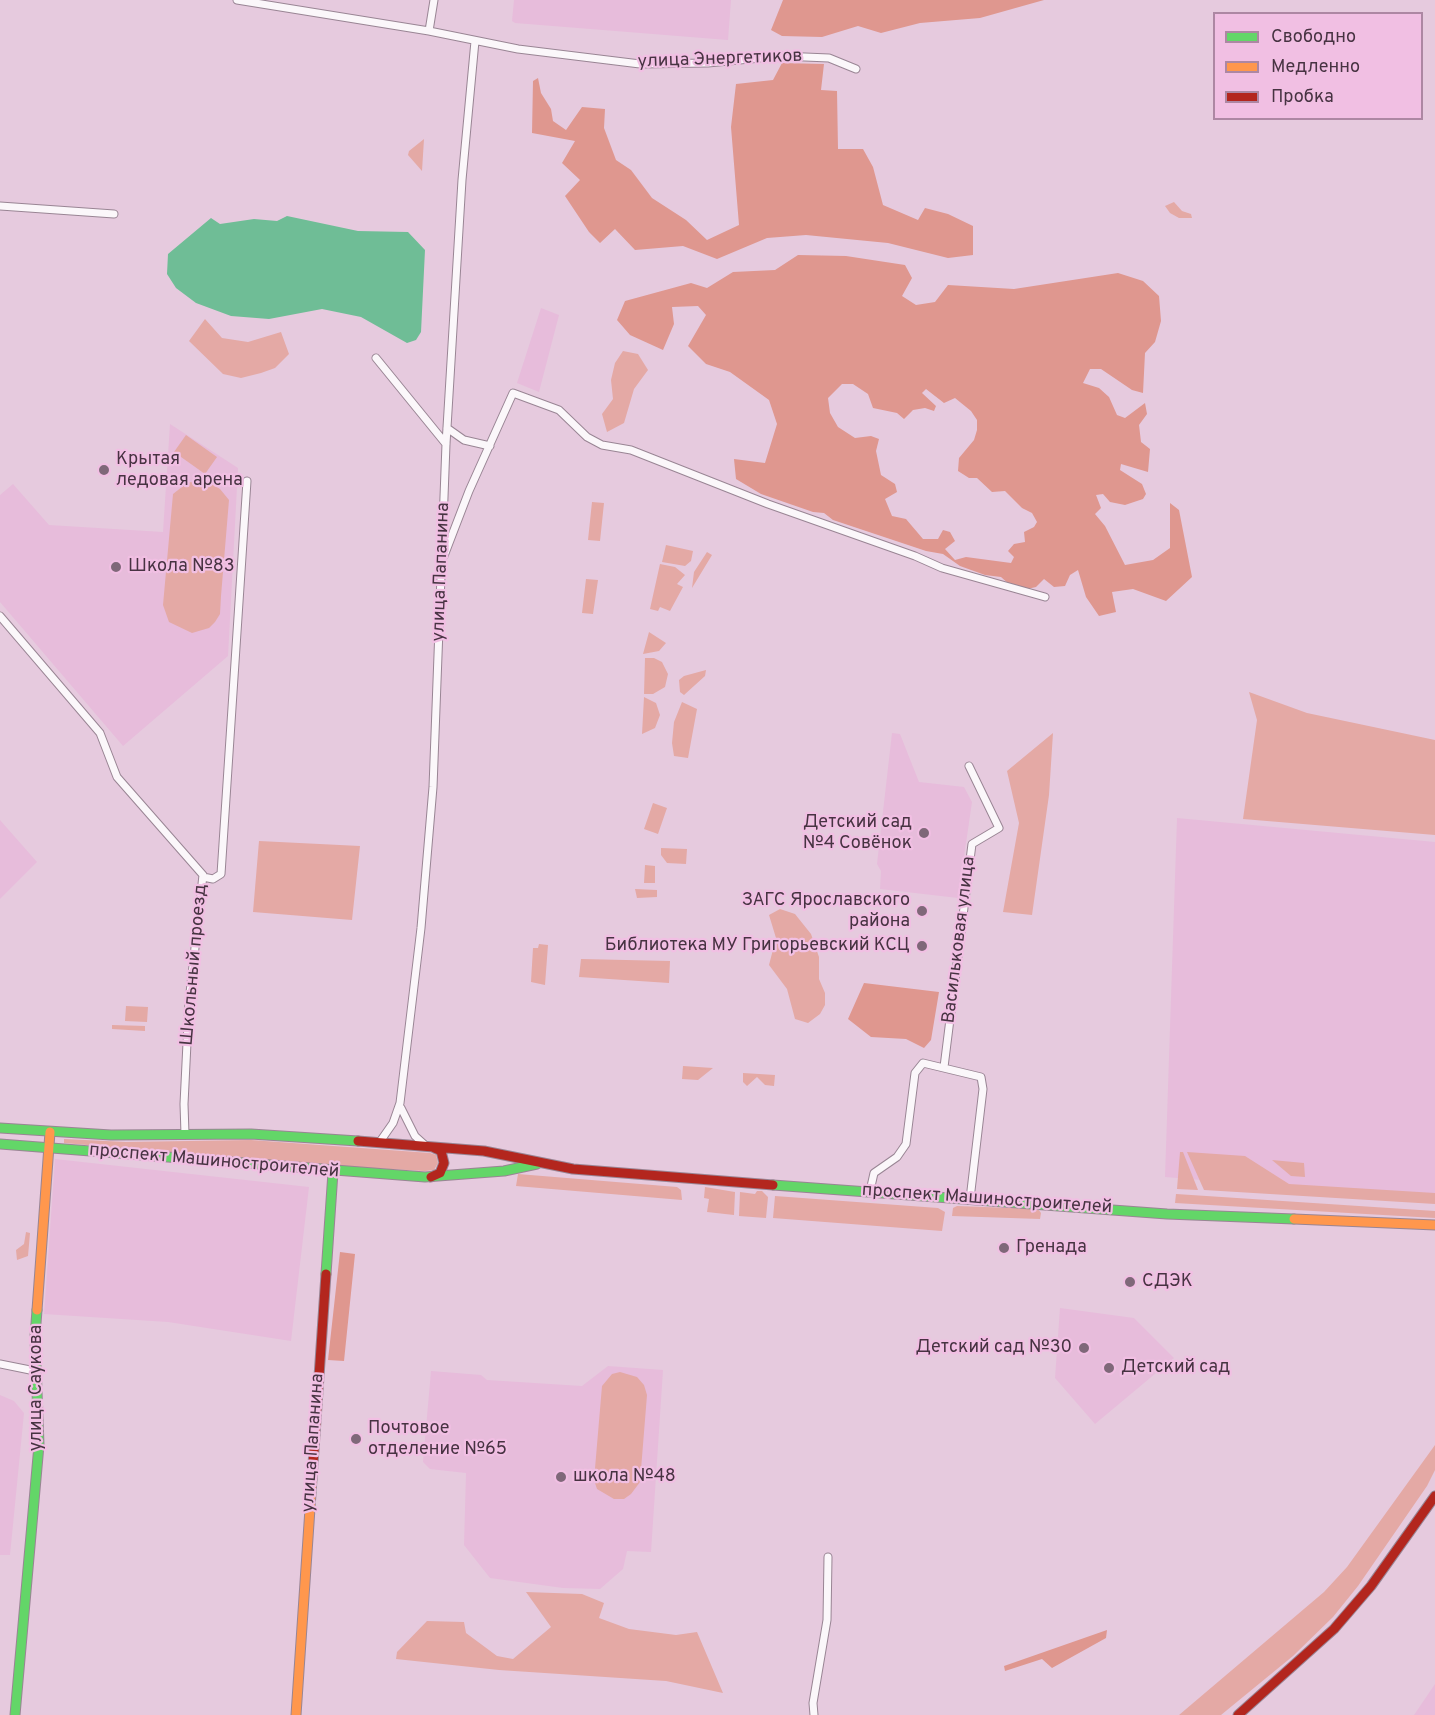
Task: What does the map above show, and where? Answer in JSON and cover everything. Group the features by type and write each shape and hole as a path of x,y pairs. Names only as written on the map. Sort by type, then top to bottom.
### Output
{"street":[{"name":"улица Энергетиков","path":"237,0 560,55 639,64 708,63 781,56 829,58 856,69"},
{"path":"429,32 434,0"},
{"name":"улица Папанина","path":"379,1143 395,1119 400,1102 421,928 433,787 446,444 462,180 475,40"},
{"path":"0,206 114,214"},
{"path":"376,358 446,444"},
{"path":"442,561 469,491 513,393 559,410 587,437 602,445 631,450 768,504 915,556 942,568 1045,597"},
{"path":"447,428 464,440 490,446"},
{"path":"203,877 215,879 221,874 248,481"},
{"name":"Школьный проезд","path":"0,616 100,733 117,777 203,877 189,1002 184,1104 185,1134"},
{"name":"Васильковая улица","path":"944,1067 972,844 999,828 969,766"},
{"path":"870,1191 874,1173 897,1157 906,1144 916,1068 923,1063 981,1077 983,1089 970,1198"},
{"name":"улица Папанина","path":"400,1102 402,1114 410,1128 419,1141 428,1146"},
{"name":"проспект Машиностроителей","path":"0,1128 126,1136 251,1134 428,1146 503,1154 585,1170 1167,1214 1435,1225"},
{"name":"улица Саукова","path":"15,1715 39,1445 34,1337 50,1132"},
{"path":"123,1154 126,1136"},
{"name":"проспект Машиностроителей","path":"0,1144 429,1178 504,1171 540,1163"},
{"path":"428,1146 441,1151 444,1163 438,1175 429,1178"},
{"name":"улица Папанина","path":"296,1715 333,1172"},
{"path":"0,1364 35,1371"},
{"path":"1238,1715 1334,1629 1371,1586 1435,1496"},
{"path":"814,1715 813,1702 827,1620 828,1557"}],"shaded area":[{"path":"514,0 731,0 728,40 515,23 512,21"},
{"path":"783,0 1044,0 980,18 920,23 881,33 858,26 822,37 782,36 771,30"},
{"path":"782,63 824,64 821,90 837,91 838,149 863,149 873,167 883,205 918,220 925,208 948,214 973,226 973,255 948,258 888,243 806,235 767,238 717,259 683,246 635,250 615,229 600,243 589,232 565,196 580,180 562,163 575,141 532,133 533,81 538,78 541,93 551,109 553,121 566,130 582,107 605,109 604,128 616,160 631,170 652,198 686,220 707,240 739,225 731,127 736,84 773,80"},
{"path":"424,139 422,171 408,155 409,151"},
{"path":"1174,202 1182,211 1191,214 1192,218 1179,218 1170,213 1165,206"},
{"path":"287,216 358,231 408,232 425,250 421,332 416,340 407,343 361,317 322,309 269,319 231,316 196,303 176,288 167,274 168,254 211,218 220,224 254,219 277,221"},
{"path":"798,255 846,256 905,265 912,278 902,296 916,305 935,302 948,285 1014,289 1118,273 1143,281 1159,296 1161,321 1155,342 1145,353 1143,393 1132,390 1101,369 1090,369 1083,383 1099,388 1109,397 1117,415 1125,418 1145,403 1147,414 1139,425 1141,442 1150,449 1148,472 1121,464 1120,470 1142,484 1146,494 1143,499 1125,505 1110,502 1103,494 1096,495 1101,508 1095,514 1105,526 1125,565 1153,560 1170,548 1170,503 1179,510 1192,577 1166,601 1133,589 1112,592 1116,612 1099,616 1086,597 1078,570 1070,575 1065,586 1054,587 1044,579 1036,587 1023,590 1010,585 1001,577 985,575 960,566 943,554 926,551 833,520 824,513 813,512 761,494 736,479 734,459 765,463 777,424 769,400 730,372 706,364 688,346 706,315 698,306 672,307 674,324 663,350 630,335 617,320 625,301 691,283 707,288 733,272 775,270","holes":["842,384 853,384 868,394 873,408 897,413 904,419 913,410 925,408 934,411 936,406 922,393 926,389 944,403 955,398 971,411 977,420 977,430 974,440 959,458 958,471 969,478 977,478 992,492 1005,491 1022,508 1032,513 1037,522 1034,527 1024,532 1025,542 1014,544 1008,551 1014,557 1011,563 966,557 955,560 945,549 955,541 950,532 943,530 938,539 923,539 906,519 892,516 885,499 897,492 895,484 881,475 876,451 879,439 871,436 855,438 838,427 830,413 828,398"]},
{"path":"541,308 559,315 539,392 517,383"},
{"path":"205,319 222,338 248,342 281,332 289,354 275,368 261,373 241,378 223,374 189,341"},
{"path":"623,351 638,354 648,370 634,389 624,423 607,432 602,414 613,399 611,380 615,363"},
{"name":"Школа №83","path":"170,424 238,468 228,656 123,746 0,602 0,495 13,484 49,525 163,532"},
{"path":"186,435 217,457 205,474 174,452"},
{"path":"204,479 220,489 229,500 220,614 209,628 192,633 169,622 163,605 173,494 187,483"},
{"path":"592,502 604,503 600,541 588,540"},
{"path":"666,545 693,551 691,561 685,566 662,562"},
{"path":"707,552 712,555 692,588 694,572"},
{"path":"660,564 675,567 685,575 677,584 683,587 670,611 660,607 658,611 650,609"},
{"path":"586,579 598,580 593,614 582,613"},
{"path":"649,632 666,643 659,651 643,654"},
{"path":"645,658 654,658 662,662 668,674 665,687 653,694 644,694"},
{"path":"706,670 705,676 684,695 680,692 679,680 684,676"},
{"path":"1249,692 1307,713 1435,740 1435,835 1243,819 1257,720"},
{"path":"644,697 656,703 660,715 655,728 642,734"},
{"path":"682,702 697,709 688,758 674,756 672,743 674,722"},
{"name":"Детский сад №4 Совёнок","path":"892,733 900,734 919,782 964,787 972,802 958,898 880,889 881,871 877,864"},
{"path":"1053,733 1049,795 1032,915 1003,912 1019,823 1007,771"},
{"path":"653,803 667,808 658,834 644,829"},
{"path":"1177,818 1435,842 1435,1199 1165,1177"},
{"path":"0,820 37,862 0,899"},
{"path":"259,841 360,846 352,920 253,912"},
{"path":"661,848 687,849 686,864 667,863 661,855"},
{"path":"645,865 655,866 655,883 644,883"},
{"path":"635,889 657,890 657,897 637,898"},
{"path":"780,909 795,914 811,934 819,957 819,979 825,993 825,1005 820,1014 808,1023 795,1019 787,989 769,965 776,938 769,915"},
{"path":"539,944 548,945 545,985 531,982 533,948 538,948"},
{"path":"581,959 670,961 669,983 579,977"},
{"path":"864,983 939,992 931,1040 924,1048 906,1039 871,1037 848,1019"},
{"path":"126,1006 148,1007 147,1022 125,1021"},
{"path":"112,1025 145,1026 145,1031 112,1029"},
{"path":"683,1066 713,1068 698,1080 682,1079"},
{"path":"743,1073 775,1075 774,1086 765,1085 757,1077 747,1086 743,1082"},
{"path":"64,1139 126,1142 251,1140 430,1153 436,1155 438,1163 434,1170 425,1171 317,1165 64,1143"},
{"path":"1180,1152 1183,1152 1198,1190 1177,1189"},
{"path":"1187,1152 1245,1156 1289,1184 1435,1193 1435,1204 1204,1190"},
{"path":"55,1159 309,1187 291,1341 168,1322 44,1314"},
{"path":"1272,1160 1304,1163 1305,1177 1291,1176"},
{"path":"518,1174 677,1187 681,1190 682,1200 516,1186"},
{"path":"705,1187 735,1192 734,1215 707,1212 709,1199 704,1198"},
{"path":"757,1191 762,1191 768,1197 766,1218 739,1216 740,1192 755,1194"},
{"path":"1176,1194 1435,1211 1435,1218 1175,1203"},
{"path":"775,1196 938,1208 945,1212 942,1231 773,1218"},
{"path":"957,1206 1038,1209 1041,1213 1040,1219 952,1216 953,1208"},
{"path":"26,1232 30,1233 28,1256 17,1260 16,1250 24,1244"},
{"path":"340,1252 355,1254 344,1361 328,1360"},
{"name":"Детский сад","path":"1060,1308 1134,1318 1174,1358 1095,1424 1055,1378"},
{"name":"школа №48","path":"608,1366 663,1370 651,1552 627,1551 623,1569 600,1589 563,1588 490,1578 464,1545 466,1473 430,1469 423,1462 431,1371 481,1375 487,1380 582,1386"},
{"path":"620,1372 637,1377 644,1385 647,1395 640,1482 624,1499 614,1499 597,1489 594,1480 602,1386 612,1374"},
{"path":"0,1395 14,1401 24,1413 10,1555 0,1555"},
{"path":"1435,1445 1435,1470 1427,1486 1358,1586 1333,1617 1293,1656 1221,1715 1179,1715 1324,1592 1347,1567"},
{"path":"526,1592 582,1594 604,1603 599,1618 629,1629 676,1635 697,1632 723,1693 666,1681 499,1670 396,1659 397,1652 427,1621 464,1622 466,1633 497,1656 513,1659 551,1627"},
{"path":"1107,1630 1106,1638 1052,1668 1042,1659 1005,1671 1004,1666"},
{"path":"1435,1684 1435,1715 1414,1715"}],"traffic: fast":[{"path":"0,1128 111,1135 251,1134 358,1141"},
{"path":"0,1144 425,1177 504,1171 537,1164"},
{"path":"326,1274 333,1172"},
{"path":"773,1185 1167,1214 1294,1219"},
{"path":"15,1715 39,1445 35,1337 37,1310"}],"traffic: slow":[{"path":"37,1310 50,1132"},
{"path":"1294,1219 1435,1225"},
{"path":"296,1715 312,1479"}],"traffic: jam":[{"path":"358,1141 484,1151 573,1169 773,1185"},
{"path":"431,1177 440,1173 444,1163 441,1151 432,1147"},
{"path":"312,1479 326,1274"},
{"path":"1238,1715 1334,1629 1371,1586 1435,1496"}],"place":[{"name":"Крытая ледовая арена","path":"104,470"},
{"name":"Школа №83","path":"116,567"},
{"name":"Детский сад №4 Совёнок","path":"924,833"},
{"name":"ЗАГС Ярославского района","path":"922,911"},
{"name":"Библиотека МУ Григорьевский КСЦ","path":"922,946"},
{"name":"Гренада","path":"1004,1248"},
{"name":"СДЭК","path":"1130,1282"},
{"name":"Детский сад №30","path":"1084,1348"},
{"name":"Детский сад","path":"1109,1368"},
{"name":"Почтовое отделение №65","path":"356,1439"},
{"name":"школа №48","path":"561,1477"}]}
